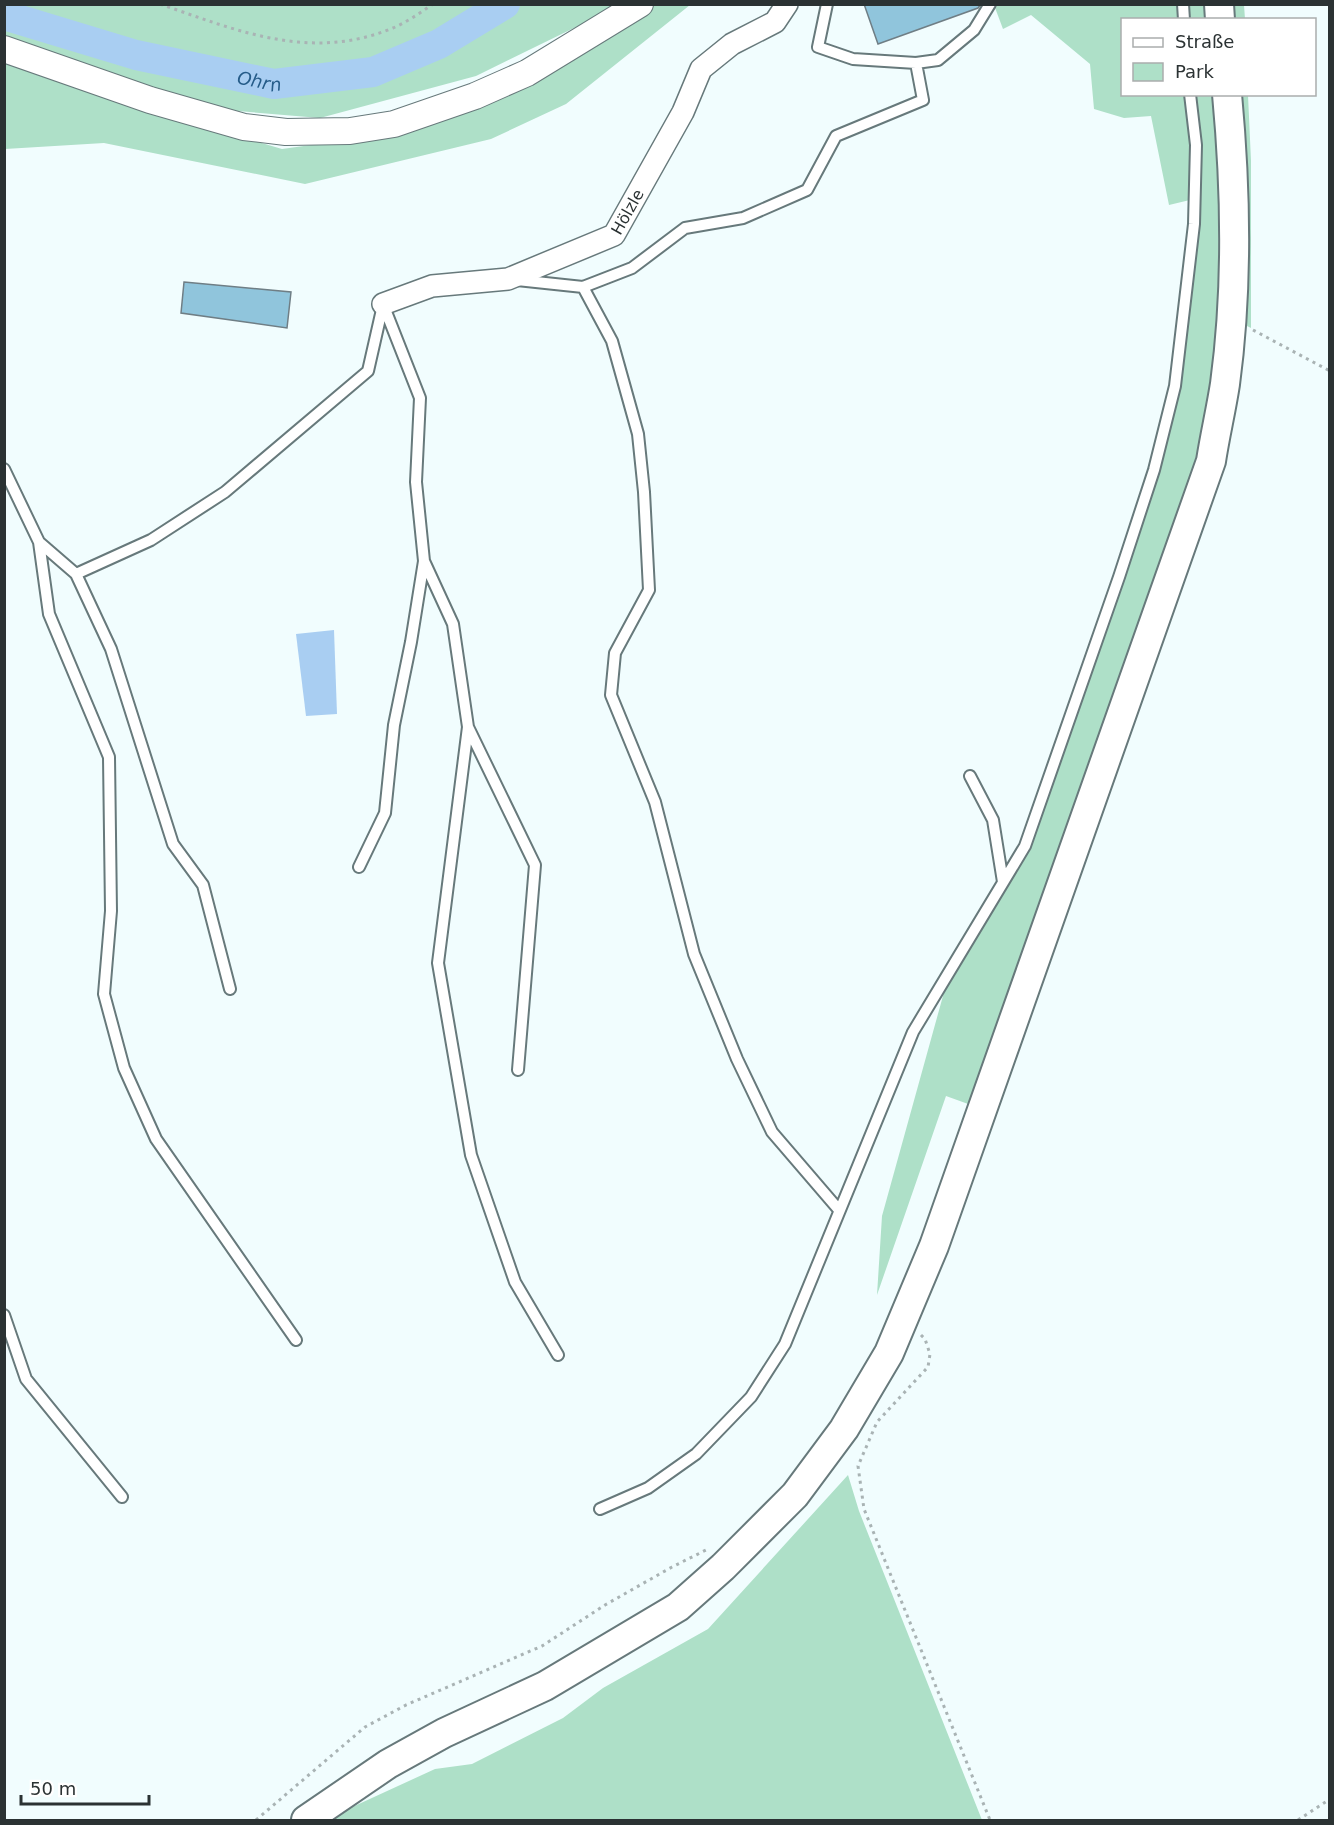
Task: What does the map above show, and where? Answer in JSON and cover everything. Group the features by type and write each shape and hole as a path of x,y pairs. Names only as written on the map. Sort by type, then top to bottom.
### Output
{"main road":[{"path":"306,1821 388,1764 444,1733 545,1686 678,1607 723,1567 795,1495 849,1420 889,1353 934,1246 1211,461 1225,384 1234,262 1232,146 1227,96"}],"street":[{"path":"4,49 150,100 244,127 286,132 350,131 394,124 475,96 526,73 640,4"},
{"name":"Hölzle","path":"383,304 432,286 508,279 614,235 683,112 701,69 732,44 775,22 787,4"}],"lane":[{"path":"827,4 818,47 853,59 916,63 938,60 974,30 990,4"},
{"path":"508,279 583,286 632,268 685,228 743,218 807,190 836,136 923,100 916,63"},
{"path":"600,1509 648,1488 696,1454 750,1397 785,1344 913,1032 1025,846 1154,470 1175,386 1194,224 1196,145 1190,96"},
{"path":"583,286 612,340 638,434 644,492 649,590 615,653 611,695 655,802 694,954 737,1059 772,1132 839,1210"},
{"path":"359,867 385,813 394,726 424,561 416,482 420,398 383,304"},
{"path":"76,574 151,540 225,492 368,371 383,304"},
{"path":"4,469 39,542 49,614 109,757 111,911 104,994 124,1068 156,1139 296,1340"},
{"path":"39,542 76,574 111,650 173,844 203,885 230,989"},
{"path":"424,561 453,624 468,727 438,963 471,1155 515,1282 558,1355"},
{"path":"468,727 535,865 518,1070"},
{"path":"970,776 993,820 1004,882"},
{"path":"4,1315 26,1379 122,1497"}],"path":[{"path":"160,4 259,37 297,43 330,42 364,36 393,27 433,4"},
{"path":"1231,318 1329,371"},
{"path":"903,1322 925,1339 930,1354 928,1367 877,1422 858,1466 864,1509 990,1821"},
{"path":"256,1821 365,1727 406,1705 542,1646 615,1599 712,1547"},
{"path":"1298,1821 1329,1799"}],"green space":[{"path":"4,5 621,5 476,76 320,118 201,108 5,39"},
{"path":"651,5 690,5 566,104 491,139 305,184 104,143 5,149 5,63 68,85 282,149 383,135"},
{"path":"994,5 1244,5 1245,18 1121,18 1121,96 1248,96 1251,161 1251,328 1231,318 1225,384 982,1109 946,1096 877,1295 882,1216 951,967 1025,846 1119,577 1175,386 1194,199 1169,205 1151,116 1124,118 1094,109 1090,64 1031,15 1003,29"},
{"path":"848,1475 859,1511 982,1820 324,1820 435,1769 472,1764 563,1718 603,1688 708,1629"}],"water":[{"path":"334,630 337,714 306,716 296,634"}],"building":[{"path":"864,4 981,4 978,8 878,44"},
{"path":"184,282 291,292 287,328 181,313"}],"waterway":[{"name":"Ohrn","path":"4,15 136,55 274,84 373,72 439,44 505,4"}]}
